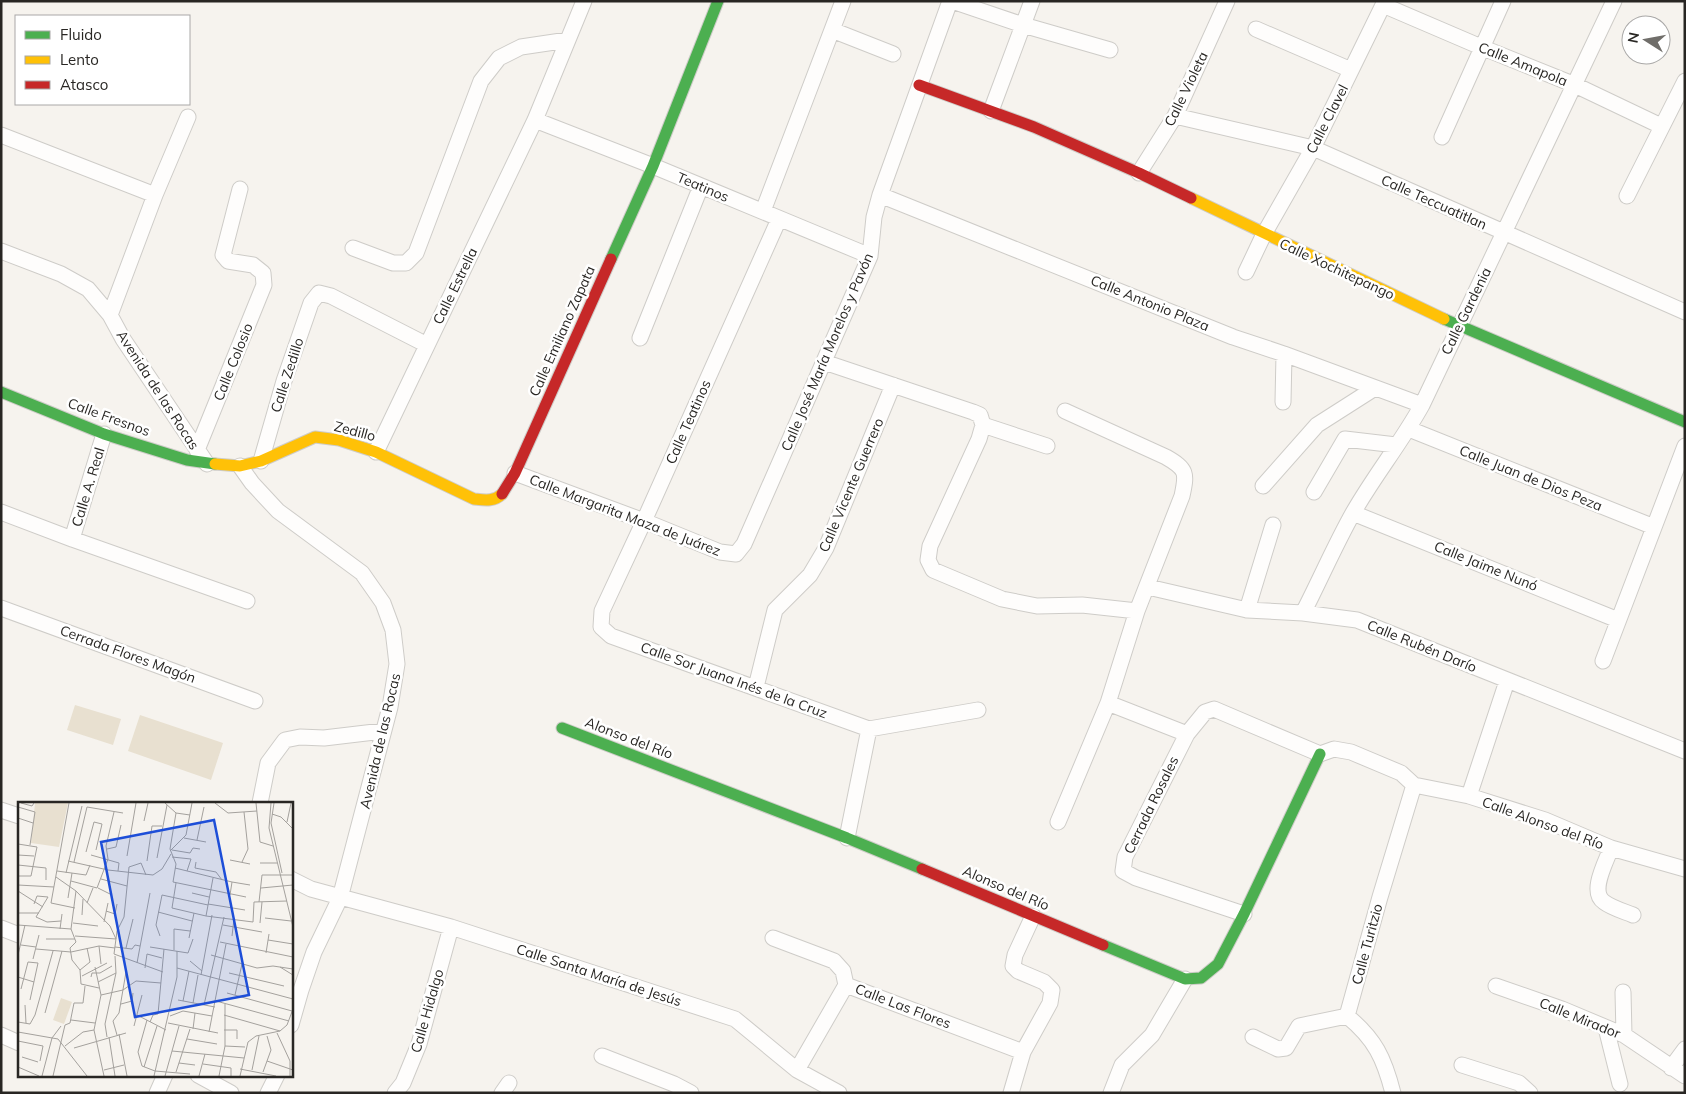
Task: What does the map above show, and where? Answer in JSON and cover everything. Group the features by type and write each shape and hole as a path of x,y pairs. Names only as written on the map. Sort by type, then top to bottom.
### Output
{"street":[{"name":"Calle Estrella","path":"376,452 535,120 584,1"},
{"name":"Calle Emiliano Zapata","path":"489,501 500,497 514,473 653,166 718,1"},
{"path":"763,211 843,1"},
{"path":"951,1 1023,25 1110,50"},
{"name":"Calle José María Morelos y Pavón","path":"736,554 744,544 870,256 874,217 880,195 951,1"},
{"path":"991,111 1032,1"},
{"name":"Calle Violeta","path":"1138,173 1175,116 1226,1"},
{"path":"1442,137 1503,1"},
{"name":"Calle Gardenia","path":"1303,613 1353,513 1396,445 1409,429 1422,405 1614,1"},
{"name":"Calle Amapola","path":"1384,3 1481,47 1576,84 1661,126"},
{"name":"Calle Clavel","path":"1246,272 1264,234 1313,148 1384,3"},
{"path":"1256,29 1352,70"},
{"path":"832,30 894,54"},
{"path":"353,248 393,263 406,263 416,253 481,82 499,58 521,47 568,40"},
{"path":"1627,196 1685,81"},
{"name":"Calle Xochitepango","path":"919,85 1034,127 1138,173 1459,326 1685,422"},
{"name":"Calle Teccuatitlan","path":"1175,116 1313,148 1504,234 1685,312"},
{"path":"110,315 155,195 188,117"},
{"name":"Teatinos","path":"535,120 653,166 870,256"},
{"path":"1,135 155,195"},
{"path":"640,338 701,186"},
{"name":"Calle Colosio","path":"197,450 264,285 263,273 253,266 228,261 223,255 240,189"},
{"name":"Calle Antonio Plaza","path":"880,195 1234,337 1422,405"},
{"name":"Calle Teatinos","path":"601,627 602,610 644,521 779,219"},
{"name":"Avenida de las Rocas","path":"1,250 61,274 88,288 110,315 123,339 207,464"},
{"name":"Calle Zedillo","path":"261,461 284,381 311,303 320,293 331,296 427,345"},
{"path":"1282,402 1284,354"},
{"path":"824,362 980,415 982,425 979,439 930,546 928,560 933,570 1002,599 1037,606 1082,606 1137,611"},
{"name":"Calle Vicente Guerrero","path":"756,687 775,610 810,575 826,548 893,386"},
{"path":"1263,486 1317,425 1375,388"},
{"name":"Calle Fresnos","path":"1,392 104,434 187,460 207,464"},
{"path":"1058,822 1108,702 1137,611 1182,496 1185,482 1184,472 1178,464 1065,411"},
{"path":"982,425 1047,446"},
{"name":"Calle Juan de Dios Peza","path":"1409,429 1654,528"},
{"name":"Calle A. Real","path":"72,539 104,434"},
{"name":"Zedillo","path":"207,464 240,466 261,461 314,437 339,440 376,452 474,499 489,501"},
{"path":"1314,492 1345,439 1396,445"},
{"path":"1603,660 1685,446"},
{"name":"Avenida de las Rocas","path":"240,466 252,483 278,511 362,574 383,603 393,630 397,664 390,707 340,898 296,988 292,1018"},
{"name":"Calle Margarita Maza de Juárez","path":"514,473 644,521 720,552 736,554"},
{"path":"1,512 72,539 247,600"},
{"name":"Calle Jaime Nunó","path":"1353,513 1618,620"},
{"path":"1246,610 1273,525"},
{"name":"Calle Rubén Darío","path":"1148,587 1246,610 1303,613 1357,620 1685,751"},
{"name":"Cerrada Flores Magón","path":"1,608 255,701"},
{"name":"Calle Sor Juana Inés de la Cruz","path":"601,627 612,636 756,687 869,730"},
{"path":"1470,796 1507,681"},
{"path":"1108,702 1187,734 1205,712 1214,709 1320,754 1244,914 1218,964 1201,978 1185,980 1152,1035 1122,1066 1111,1093"},
{"path":"847,838 869,730 978,710"},
{"name":"Alonso del Río","path":"562,728 847,838 1185,980"},
{"path":"260,802 268,762 285,740 300,737 324,738 383,731"},
{"name":"Cerrada Rosales","path":"1187,734 1125,857 1123,871 1136,878 1244,914"},
{"name":"Calle Alonso del Río","path":"1320,754 1334,749 1351,752 1401,773 1414,785 1470,796 1545,820 1610,848 1685,869"},
{"name":"Calle Turitzio","path":"1347,1016 1414,785"},
{"path":"1,810 18,816"},
{"path":"1610,848 1597,887 1598,896 1604,902 1633,915"},
{"name":"Calle Santa María de Jesús","path":"292,880 311,889 340,898 451,926 735,1019 797,1070 838,1093"},
{"path":"1011,1093 1023,1052 1050,1002 1052,990 1044,982 1018,972 1013,966 1015,955 1033,916"},
{"name":"Calle Hidalgo","path":"395,1093 403,1083 419,1044 451,926"},
{"path":"1,928 18,935"},
{"path":"773,938 834,961 843,971 846,984"},
{"name":"Calle Las Flores","path":"797,1070 846,984 1023,1052"},
{"name":"Calle Mirador","path":"1496,986 1562,1009 1624,1035 1685,1076"},
{"path":"1623,992 1624,1035"},
{"path":"1253,1037 1278,1048 1286,1048 1299,1026 1347,1016 1373,1042 1387,1070 1393,1093"},
{"path":"1606,1028 1620,1084"},
{"path":"1,1035 18,1043"},
{"path":"1671,1068 1685,1049"},
{"path":"602,1056 674,1084 691,1093"},
{"path":"1462,1065 1519,1083 1530,1093"},
{"path":"157,1093 165,1076"},
{"path":"200,1076 231,1093"},
{"path":"268,1093 276,1076"}],"shaded area":[{"path":"75,705 121,719 113,745 67,730"},
{"path":"140,715 223,743 211,780 128,751"}],"traffic: fast":[{"path":"611,259 653,166 718,1"},
{"path":"1444,319 1685,422"},
{"path":"1,392 104,434 187,460 215,464"},
{"path":"562,728 847,838 922,869"},
{"path":"1103,945 1185,979 1201,978 1218,964 1244,914 1320,754"}],"traffic: slow":[{"path":"1191,198 1444,319"},
{"path":"215,464 240,466 261,461 315,437 339,440 376,452 474,499 492,499 502,494"}],"traffic: jam":[{"path":"919,85 1034,127 1191,198"},
{"path":"502,494 515,473 611,259"},
{"path":"922,869 1103,945"}]}
